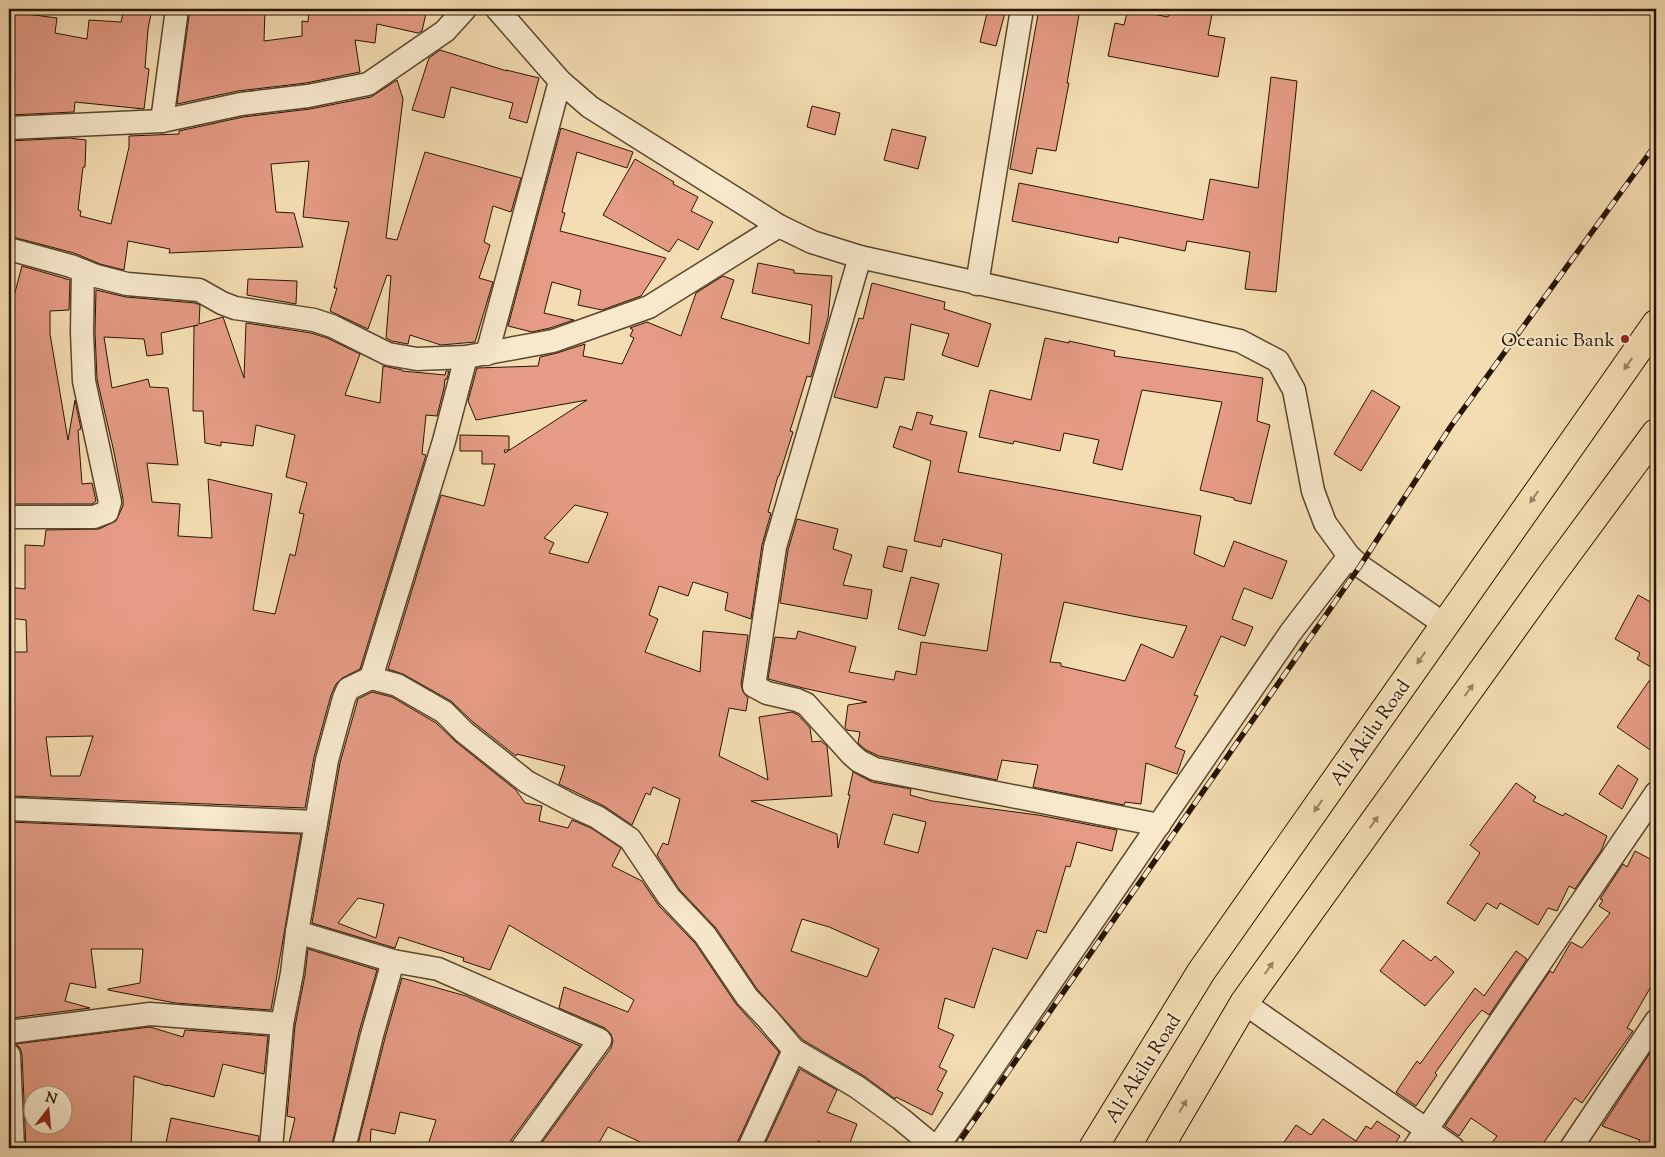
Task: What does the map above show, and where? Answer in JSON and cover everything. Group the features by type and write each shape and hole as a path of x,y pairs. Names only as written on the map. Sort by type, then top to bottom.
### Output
{"main road":[{"name":"Ali Akilu Road","path":"1093,1148 1201,972 1656,324"},
{"path":"1159,1148 1244,1004 1656,433"}],"street":[{"path":"162,121 177,9"},
{"path":"9,128 162,121 240,104 308,96 368,84 445,31 465,9"},
{"path":"497,9 560,81 590,107 779,226 812,242 860,257 1240,341 1278,361 1294,390 1313,491 1325,523 1349,556 1360,566 1444,624"},
{"path":"977,284 1022,9"},
{"path":"371,678 444,441 476,356 560,81"},
{"path":"9,249 127,284 199,290 235,308 314,320 332,326 388,354 417,359 476,356 553,341 649,307 779,226"},
{"path":"860,257 775,547 754,686 767,693 806,704 851,754 859,761 875,769 1159,825"},
{"path":"9,517 94,517 106,512 110,502 84,381 82,332 83,271"},
{"path":"271,1148 282,1024 292,973 297,932 327,760 348,689 371,678 397,685 444,712 464,732 526,782 597,817 630,839 669,897 705,935 747,997 794,1050 857,1087 937,1148 1291,632 1349,556"},
{"path":"1420,1139 1656,793"},
{"path":"9,809 316,822"},
{"path":"297,932 393,961 438,970 600,1040 522,1148"},
{"path":"344,1148 372,1035 393,961"},
{"path":"1244,1004 1420,1139 1453,1148"},
{"path":"9,1032 150,1014 282,1024"},
{"path":"1571,1148 1656,1021"},
{"path":"749,1148 794,1050"},
{"path":"9,1055 13,1148"}],"building":[{"path":"124,9 152,9 148,29 145,68 149,69 144,109 75,102 74,112 9,115 9,35 11,12 57,18 55,33 87,39 89,20 121,22"},
{"path":"190,9 265,9 264,41 302,36 302,21 308,22 309,9 427,9 422,31 418,33 377,24 375,43 355,40 360,72 306,83 238,91 177,104"},
{"path":"988,9 1006,9 996,46 980,42"},
{"path":"1039,9 1080,9 1056,151 1037,148 1032,174 1010,169"},
{"path":"1128,9 1168,17 1170,9 1213,9 1208,35 1225,38 1218,77 1108,56 1115,23 1124,25"},
{"path":"440,50 507,71 539,78 527,123 509,118 513,103 451,87 444,118 412,110 429,58"},
{"path":"1271,77 1297,81 1276,292 1245,289 1250,252 1187,241 1185,251 1119,237 1118,243 1012,221 1019,183 1203,220 1210,179 1258,188"},
{"path":"397,80 403,99 386,238 397,240 425,152 521,178 511,212 493,206 484,242 490,245 479,278 493,282 475,342 441,345 410,335 408,344 386,338 391,276 387,275 368,329 330,311 337,288 334,288 349,222 303,217 309,161 271,164 276,212 294,213 303,247 169,253 170,249 128,241 124,270 100,264 74,253 9,236 9,205 13,158 9,158 9,141 69,138 86,140 85,167 83,167 78,210 81,211 80,216 111,224 129,147 129,136 179,134 179,131 243,117 310,109 371,97"},
{"path":"812,106 840,113 835,135 807,127"},
{"path":"561,128 633,152 627,168 577,152 562,212 565,213 560,231 666,258 641,296 602,310 578,305 581,290 552,282 544,313 574,320 532,332 508,326"},
{"path":"892,129 926,137 918,169 884,160"},
{"path":"635,159 674,182 673,184 698,197 691,211 713,222 698,250 678,239 669,252 603,215"},
{"path":"758,263 794,270 794,273 832,276 828,318 811,377 807,376 790,431 793,432 768,512 771,513 762,545 751,619 725,610 728,593 693,582 688,596 659,586 649,615 658,619 645,652 700,672 703,631 748,635 741,684 743,692 748,698 746,711 729,708 719,756 768,780 759,717 792,712 798,715 810,728 812,742 821,741 827,746 832,796 751,801 837,834 838,848 850,795 848,795 853,772 872,782 911,789 910,795 932,801 1038,815 1117,830 1112,851 1077,842 1070,867 1066,866 1046,933 1037,930 1027,959 993,948 974,1008 945,998 938,1028 954,1035 939,1067 947,1071 937,1090 943,1093 932,1115 896,1097 895,1099 864,1076 803,1040 757,989 716,928 679,889 657,855 663,843 668,845 680,799 653,787 650,795 646,793 632,825 604,806 559,784 565,766 517,754 516,756 473,722 451,701 403,674 388,669 441,495 484,506 495,464 482,464 482,451 460,451 460,435 509,436 509,450 504,450 505,453 587,400 476,420 468,401 477,368 538,366 540,357 585,344 583,356 622,364 634,338 630,336 633,330 630,328 647,322 681,336 696,293 723,276 734,280 721,318 809,344 812,305 752,293","holes":["575,505 608,513 588,563 549,553 554,543 544,538","893,814 926,822 918,853 884,844","802,919 829,927 879,949 867,977 791,951"]},
{"path":"22,266 70,280 69,310 50,311 50,334 68,440 75,400 81,429 78,430 82,484 92,483 96,501 92,504 9,504 11,371 9,372 9,295 14,296"},
{"path":"248,279 297,281 296,304 247,295"},
{"path":"872,283 945,302 944,309 991,324 978,367 942,355 949,334 911,324 904,380 885,377 877,408 834,397 859,318 863,319"},
{"path":"96,290 126,297 195,303 200,305 199,324 223,317 244,378 246,323 311,333 327,338 360,354 345,395 380,403 383,366 402,371 445,375 446,371 449,371 447,379 445,379 437,416 426,415 422,454 426,455 360,669 342,678 336,684 331,695 314,757 305,808 12,796 9,766 9,652 27,652 26,620 9,618 9,587 25,589 25,545 44,546 46,530 99,529 116,521 123,506 114,452 97,379","holes":["198,325 194,326 193,411 203,411 205,443 221,446 221,442 253,446 256,425 295,435 286,477 307,483 299,513 304,514 295,556 290,554 275,614 253,610 272,494 208,479 212,538 178,536 180,504 152,502 147,463 178,465 168,388 150,387 148,379 112,388 104,337 144,339 147,356 163,354 161,333","93,736 80,776 51,776 46,737"]},
{"path":"1045,338 1115,351 1114,356 1263,378 1257,421 1270,425 1251,504 1200,490 1222,402 1142,390 1122,470 1093,463 1099,440 1064,433 1060,451 1014,441 1013,444 979,437 990,390 1031,400"},
{"path":"1372,390 1400,407 1361,471 1334,454"},
{"path":"917,412 933,416 930,424 967,432 958,472 1201,516 1194,554 1224,567 1234,541 1287,561 1272,599 1244,588 1232,619 1253,627 1245,646 1221,636 1194,695 1198,696 1175,747 1185,751 1177,774 1146,763 1141,804 1125,802 1124,805 1033,787 1038,765 1002,760 997,780 879,756 866,750 858,743 860,732 847,730 845,727 848,705 867,702 768,679 775,637 796,639 798,631 856,647 849,672 894,680 896,671 916,675 921,642 987,651 1002,554 943,539 941,547 914,541 931,461 893,447 900,426 912,430","holes":["1064,602 1187,626 1173,658 1141,644 1125,681 1061,666 1061,663 1050,662"]},
{"path":"797,519 838,529 833,549 852,555 843,585 872,590 867,619 780,603 788,550"},
{"path":"888,546 907,550 902,572 883,567"},
{"path":"911,577 939,584 925,636 898,629"},
{"path":"1638,595 1656,605 1656,670 1637,659 1640,653 1615,639"},
{"path":"1656,671 1656,754 1617,727"},
{"path":"372,692 392,697 436,723 456,742 516,790 525,803 542,806 539,821 568,828 572,820 591,828 621,848 612,866 642,881 659,906 695,943 736,1004 779,1052 736,1148 653,1148 608,1127 596,1148 538,1148 611,1048 613,1041 611,1034 605,1028 559,1008 564,987 628,1012 634,1000 509,925 490,970 463,961 464,958 399,937 395,948 312,923 340,763 358,699","holes":["358,898 384,904 376,938 338,923"]},
{"path":"1618,765 1638,779 1622,809 1599,794"},
{"path":"1516,783 1536,797 1533,801 1563,816 1565,813 1607,836 1601,851 1575,889 1569,886 1557,911 1548,908 1538,925 1500,903 1497,909 1487,903 1475,921 1447,903 1480,853 1470,845"},
{"path":"9,822 301,834 271,1010 175,1003 108,990 140,983 143,949 91,949 96,988 70,983 65,1001 90,1008 9,1017"},
{"path":"1635,851 1656,862 1656,978 1627,1028 1633,1031 1582,1103 1575,1098 1540,1148 1488,1148 1497,1136 1471,1118 1459,1136 1445,1126 1550,971 1553,973 1571,942 1582,948 1610,913 1599,906 1603,900 1600,899 1623,864 1627,867"},
{"path":"1403,940 1431,961 1435,956 1454,972 1425,1006 1380,971"},
{"path":"308,949 377,970 359,1032 331,1148 288,1148 295,1118 287,1116 295,1026"},
{"path":"1516,951 1527,959 1489,1015 1482,1010 1468,1027 1435,1073 1437,1075 1416,1106 1396,1092 1417,1061 1420,1064 1475,988 1484,996"},
{"path":"402,978 466,996 580,1046 511,1140 509,1148 427,1148 436,1120 400,1112 395,1134 371,1129 370,1148 357,1148"},
{"path":"150,1027 183,1037 185,1030 268,1036 264,1074 223,1064 214,1097 134,1076 131,1148 26,1148 25,1134 72,1134 72,1084 23,1084 20,1048 16,1044"},
{"path":"1656,1044 1656,1146 1654,1148 1637,1148 1640,1140 1602,1126"},
{"path":"800,1069 837,1090 827,1112 857,1124 848,1148 835,1148 818,1141 817,1148 763,1148"},
{"path":"171,1118 259,1136 258,1148 165,1148"},
{"path":"1323,1119 1356,1141 1366,1126 1371,1129 1377,1121 1400,1136 1392,1148 1280,1148 1296,1125 1311,1135"}],"railway":[{"path":"955,1148 1360,566 1451,426 1656,144"}],"place":[{"name":"Oceanic Bank","path":"1625,339"}]}
